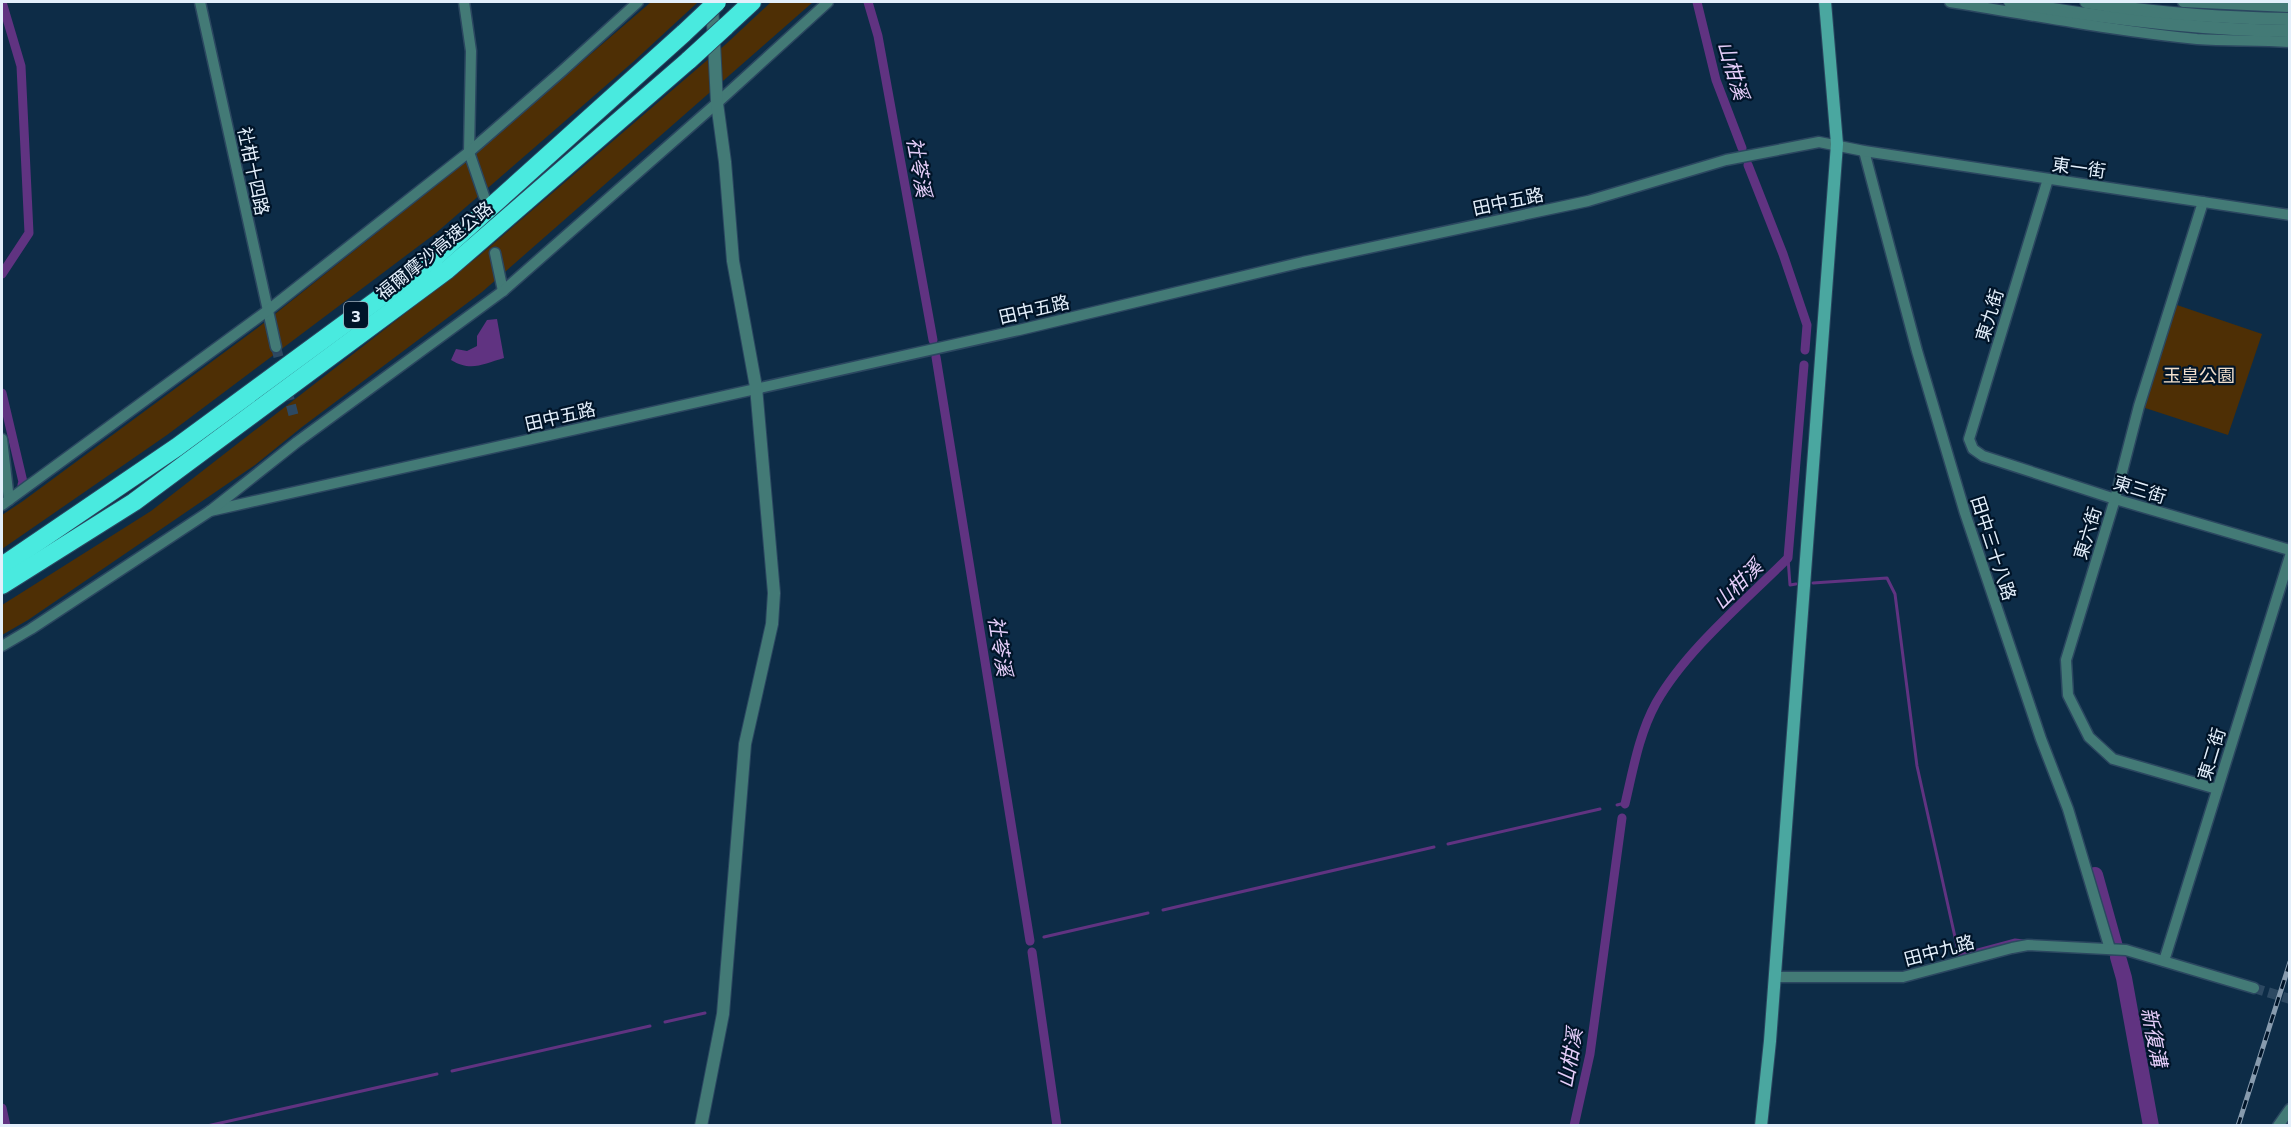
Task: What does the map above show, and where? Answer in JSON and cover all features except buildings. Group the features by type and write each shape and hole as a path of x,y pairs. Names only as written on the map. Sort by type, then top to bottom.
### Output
{"highway":[{"name":"福爾摩沙高速公路","path":"2,566 177,447 433,259 717,2"},
{"name":"福爾摩沙高速公路","path":"2,585 134,502 447,270 689,60 752,2"}],"main road":[{"path":"1761,1125 1775,977 1837,144 1825,2"}],"street":[{"name":"社柑十四路","path":"200,2 276,347"},
{"path":"464,2 471,51 469,152 484,196"},
{"path":"5,503 267,311 469,152 638,2"},
{"path":"700,1125 723,1014 745,744 772,624 773,603 756,387 733,261 725,162 717,103 712,2"},
{"path":"2,646 31,630 210,511 297,442 503,291 828,2"},
{"path":"1950,2 2010,7 2034,6 2122,20 2232,29 2289,42"},
{"path":"2086,2 2205,16 2289,19"},
{"path":"2183,2 2289,8"},
{"path":"2227,5 2276,19"},
{"path":"2010,7 2040,18 2200,39 2261,36 2289,31"},
{"name":"田中五路","path":"210,511 1019,330 1303,262 1588,201 1716,162 1819,142 1864,151"},
{"name":"東一街","path":"1864,151 2289,215"},
{"name":"田中三十八路","path":"1864,151 1917,351 1965,513 2041,739 2068,809 2110,950"},
{"name":"東九街","path":"1983,456 1973,449 1969,440 2048,179"},
{"name":"東六街","path":"2203,202 2139,406 2115,499 2066,660 2068,695 2089,737 2113,759 2217,789"},
{"path":"495,253 503,291"},
{"path":"2,439 5,503"},
{"name":"東三街","path":"1983,456 2115,499 2289,550"},
{"name":"東二街","path":"2164,961 2289,556"},
{"name":"田中九路","path":"1775,977 1903,977 2028,945 2126,950 2254,988"},
{"path":"2278,1125 2289,1109"}],"green space":[{"path":"651,2 698,2 633,62 436,233 167,435 2,549 2,515 260,326 474,155"},
{"path":"771,2 813,2 482,292 255,465 28,620 2,635 2,605 151,511 479,256 726,44"},
{"name":"玉皇公園","path":"2171,303 2262,334 2228,435 2139,406"}],"shaded area":[{"path":"497,319 504,358 471,366 458,364 451,360 456,349 467,351 477,346 477,336 487,320"}],"waterway":[{"path":"2,2 21,66 29,233 2,274"},
{"name":"社苓溪","path":"868,2 878,36 933,340"},
{"name":"山柑溪","path":"1697,2 1716,80 1742,148"},
{"name":"山柑溪","path":"1748,165 1783,254 1807,325 1805,350"},
{"name":"社苓溪","path":"936,357 1030,941"},
{"name":"山柑溪","path":"1625,804 1645,727 1668,683 1699,645 1788,558 1804,365"},
{"path":"2,393 22,485"},
{"path":"1788,558 1790,585 1796,584"},
{"path":"1813,583 1887,578 1895,594 1917,766 1959,955 2015,940 2024,941"},
{"name":"山柑溪","path":"1617,805 1625,803"},
{"path":"1448,844 1600,809"},
{"name":"山柑溪","path":"1574,1126 1590,1054 1622,818"},
{"path":"1163,910 1434,847"},
{"name":"新復溝","path":"2095,875 2115,947"},
{"path":"1044,937 1148,913"},
{"name":"社苓溪","path":"1032,952 1057,1126"},
{"name":"新復溝","path":"2118,957 2124,978 2151,1126"},
{"path":"665,1022 705,1013"},
{"path":"452,1071 650,1026"},
{"path":"207,1126 437,1074"},
{"path":"2,1108 6,1126"}],"tunnel":[{"path":"276,347 294,417"},
{"path":"2254,988 2290,999"}],"railway":[{"path":"2238,1126 2290,962"}]}
